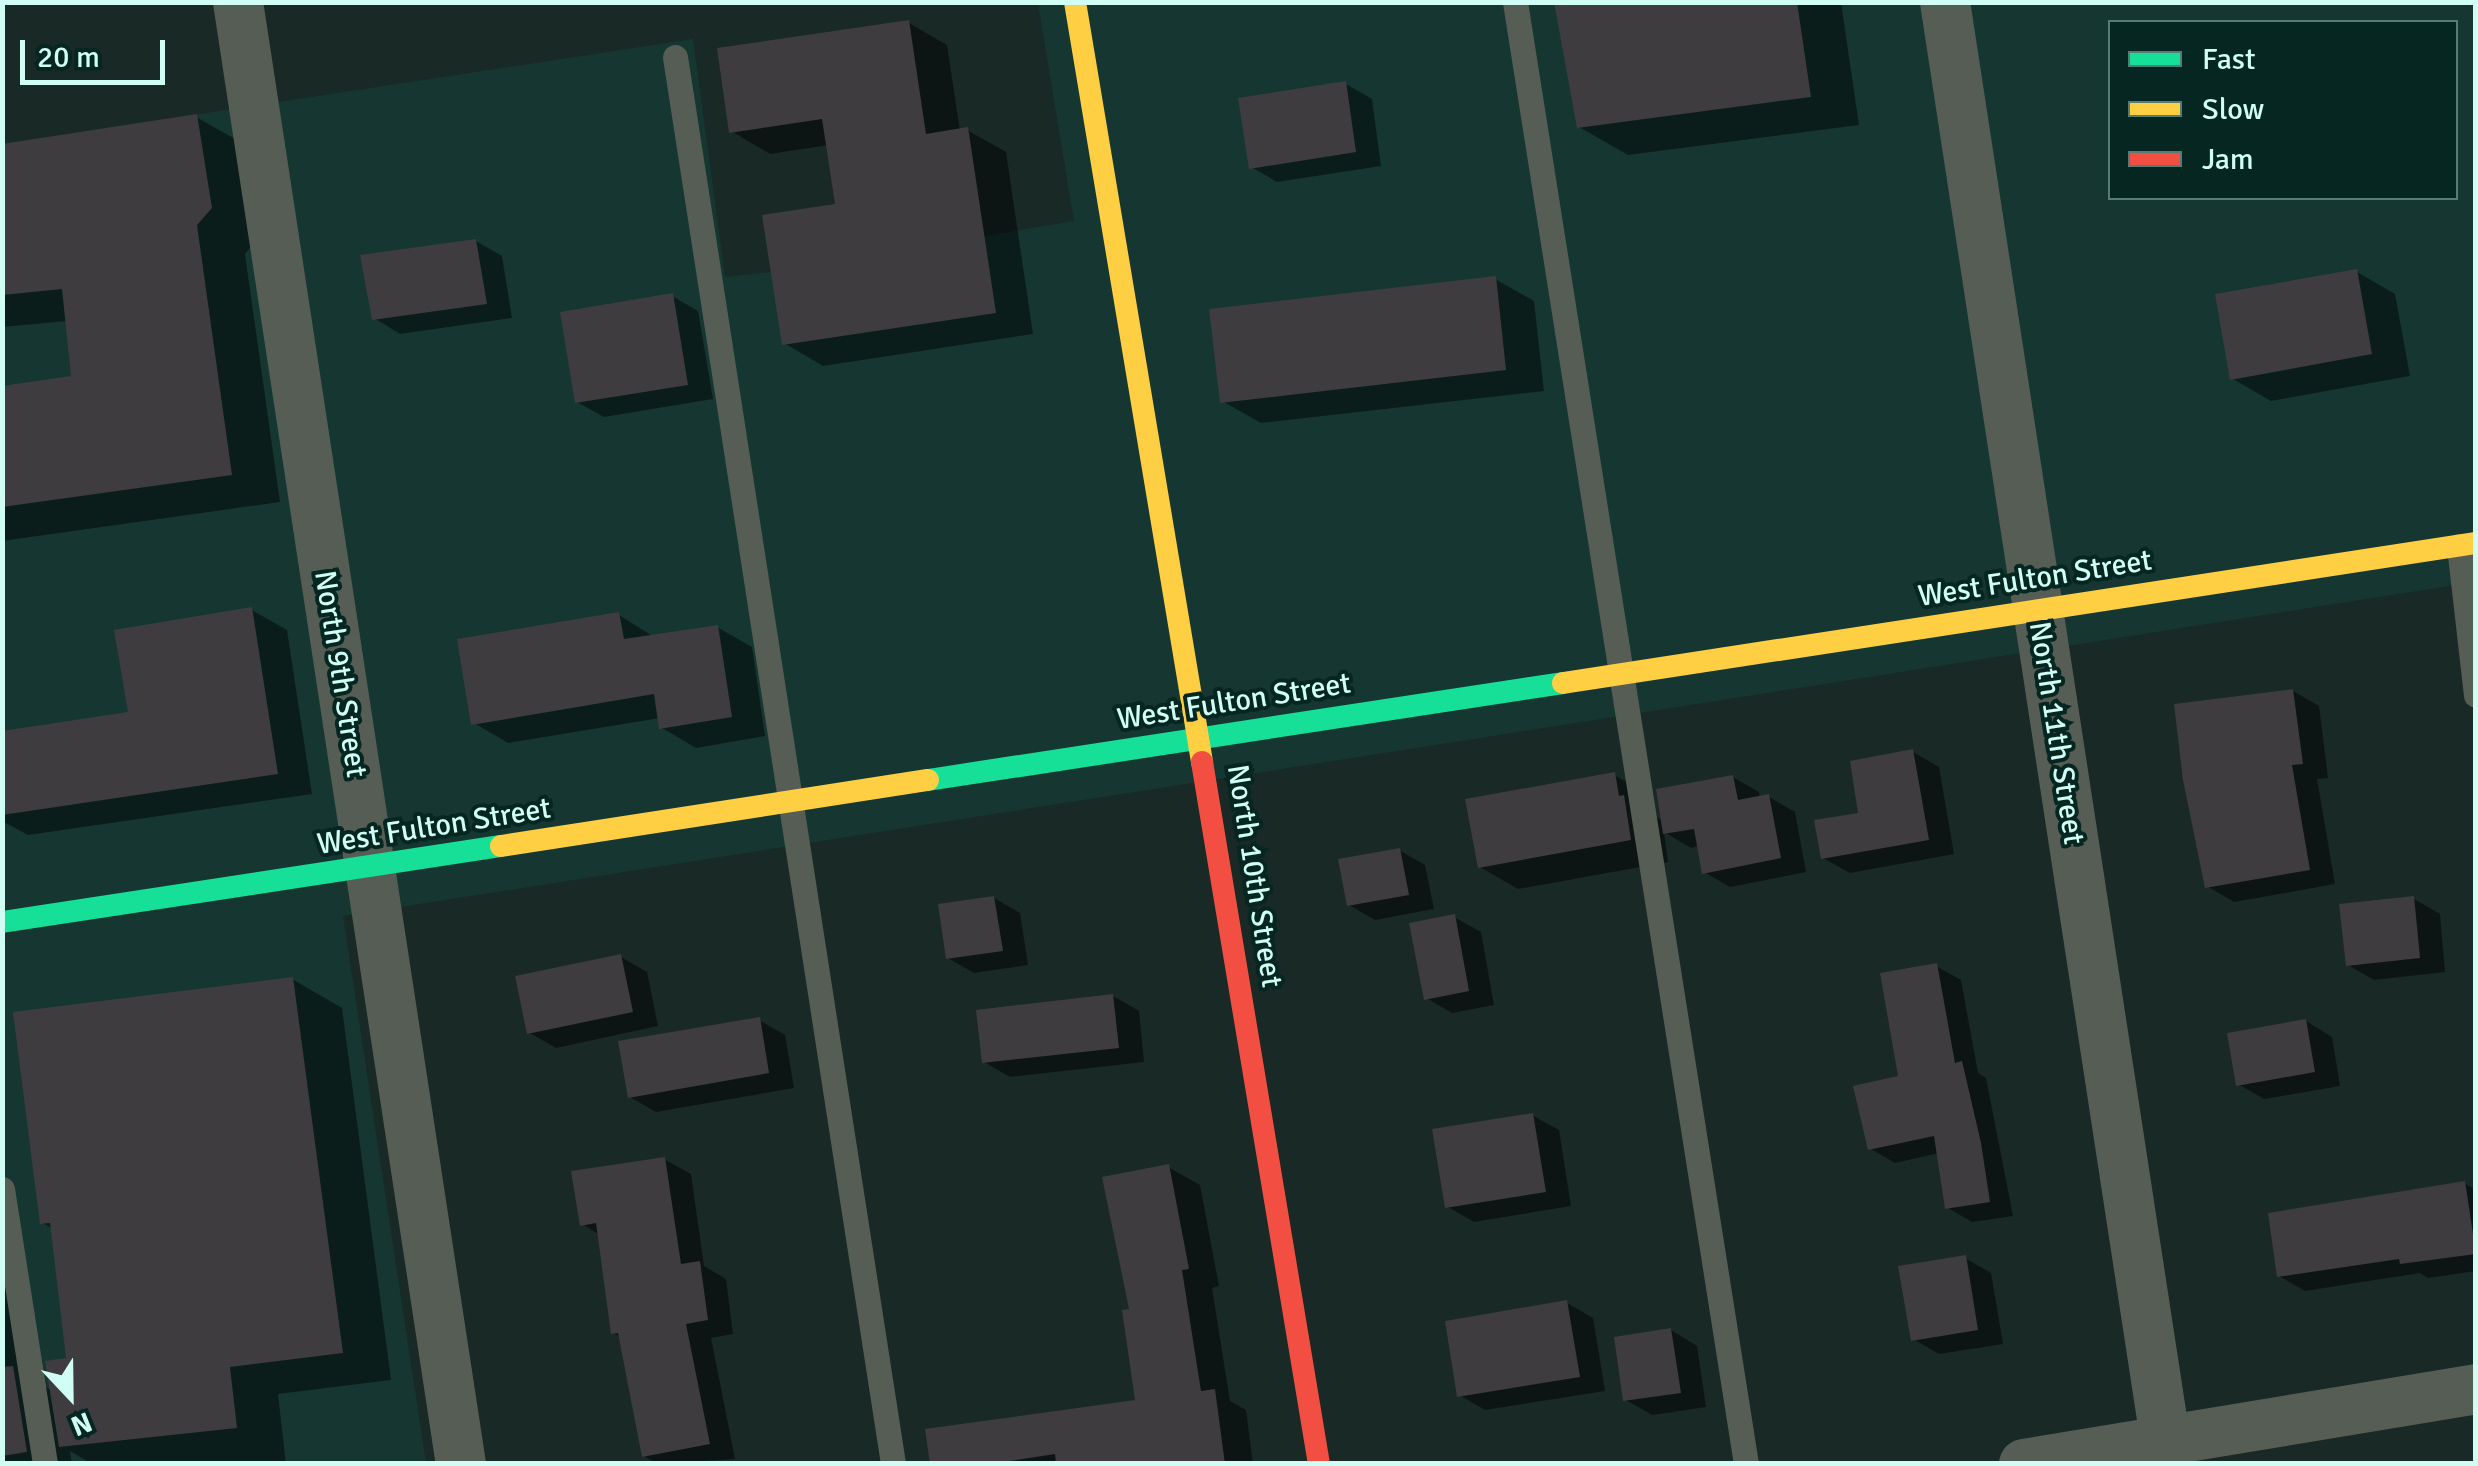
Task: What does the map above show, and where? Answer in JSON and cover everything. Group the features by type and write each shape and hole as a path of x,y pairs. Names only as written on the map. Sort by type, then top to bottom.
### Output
{"street":[{"name":"North 9th Street","path":"238,2 460,1464"},
{"name":"North 10th Street","path":"1075,2 1319,1464"},
{"name":"North 11th Street","path":"1945,2 2167,1452"},
{"name":"West Fulton Street","path":"2,922 2468,544"},
{"path":"2024,1464 2167,1452 2476,1389"}],"lane":[{"path":"1516,2 1746,1464"},
{"path":"675,57 894,1464"},
{"path":"2468,544 2476,695"},
{"path":"2,1188 45,1464"}],"shaded area":[{"path":"1038,3 2475,3 2475,582 343,916 426,1463 3,1464 3,144 693,39 725,277 1074,221"}],"building":[{"path":"1554,2 1797,2 1811,97 1577,128"},
{"path":"909,20 926,134 968,127 996,313 782,345 762,215 835,204 822,119 729,133 717,48"},
{"path":"1346,81 1356,152 1249,169 1238,98"},
{"path":"197,114 212,208 197,225 232,475 2,507 2,386 71,376 62,289 2,295 2,144"},
{"path":"476,239 487,304 372,320 360,255"},
{"path":"2357,269 2372,354 2230,380 2215,294"},
{"path":"1496,276 1506,370 1220,403 1209,309"},
{"path":"673,293 688,385 575,403 560,312"},
{"path":"252,607 278,774 2,815 2,731 128,712 114,630"},
{"path":"619,612 624,639 718,625 732,717 659,729 654,694 471,725 457,639"},
{"path":"2293,689 2303,764 2292,765 2310,870 2205,888 2183,780 2174,704"},
{"path":"1913,749 1929,840 1821,859 1814,820 1858,813 1850,761"},
{"path":"1615,772 1619,796 1624,795 1631,840 1478,868 1465,799"},
{"path":"1733,775 1738,800 1769,794 1781,858 1702,874 1694,829 1663,834 1656,789"},
{"path":"1400,848 1409,895 1347,906 1338,859"},
{"path":"994,896 1003,951 946,959 938,904"},
{"path":"2414,896 2420,958 2346,966 2339,904"},
{"path":"1455,914 1469,991 1424,1000 1409,923"},
{"path":"621,954 633,1012 527,1034 515,976"},
{"path":"1937,963 1955,1063 1962,1061 1990,1202 1945,1209 1934,1136 1868,1150 1853,1086 1898,1076 1880,973"},
{"path":"293,977 343,1353 230,1367 237,1428 59,1447 45,1361 66,1358 50,1223 40,1224 13,1012"},
{"path":"1113,994 1119,1048 982,1063 976,1010"},
{"path":"760,1017 769,1073 628,1098 618,1041"},
{"path":"2306,1019 2315,1072 2236,1086 2227,1033"},
{"path":"1533,1113 1546,1192 1445,1208 1432,1129"},
{"path":"665,1157 681,1264 700,1261 708,1320 686,1324 710,1444 642,1457 618,1333 611,1334 596,1223 580,1226 571,1171"},
{"path":"1169,1164 1189,1269 1182,1270 1201,1391 1215,1389 1225,1464 1056,1464 1055,1454 991,1464 930,1464 925,1429 1135,1400 1122,1310 1129,1309 1102,1177"},
{"path":"2465,1181 2476,1254 2400,1264 2399,1259 2277,1277 2268,1213"},
{"path":"1966,1255 1978,1330 1911,1341 1898,1266"},
{"path":"1567,1300 1580,1377 1457,1397 1445,1321"},
{"path":"1671,1328 1681,1393 1623,1401 1614,1337"},
{"path":"13,1366 27,1452 2,1456 2,1367"}],"traffic: fast":[{"path":"928,780 1563,683"},
{"path":"2,922 501,846"}],"traffic: slow":[{"path":"1075,2 1202,762"},
{"path":"1563,683 2476,543"},
{"path":"501,846 928,780"}],"traffic: jam":[{"path":"1202,762 1319,1464"}]}
